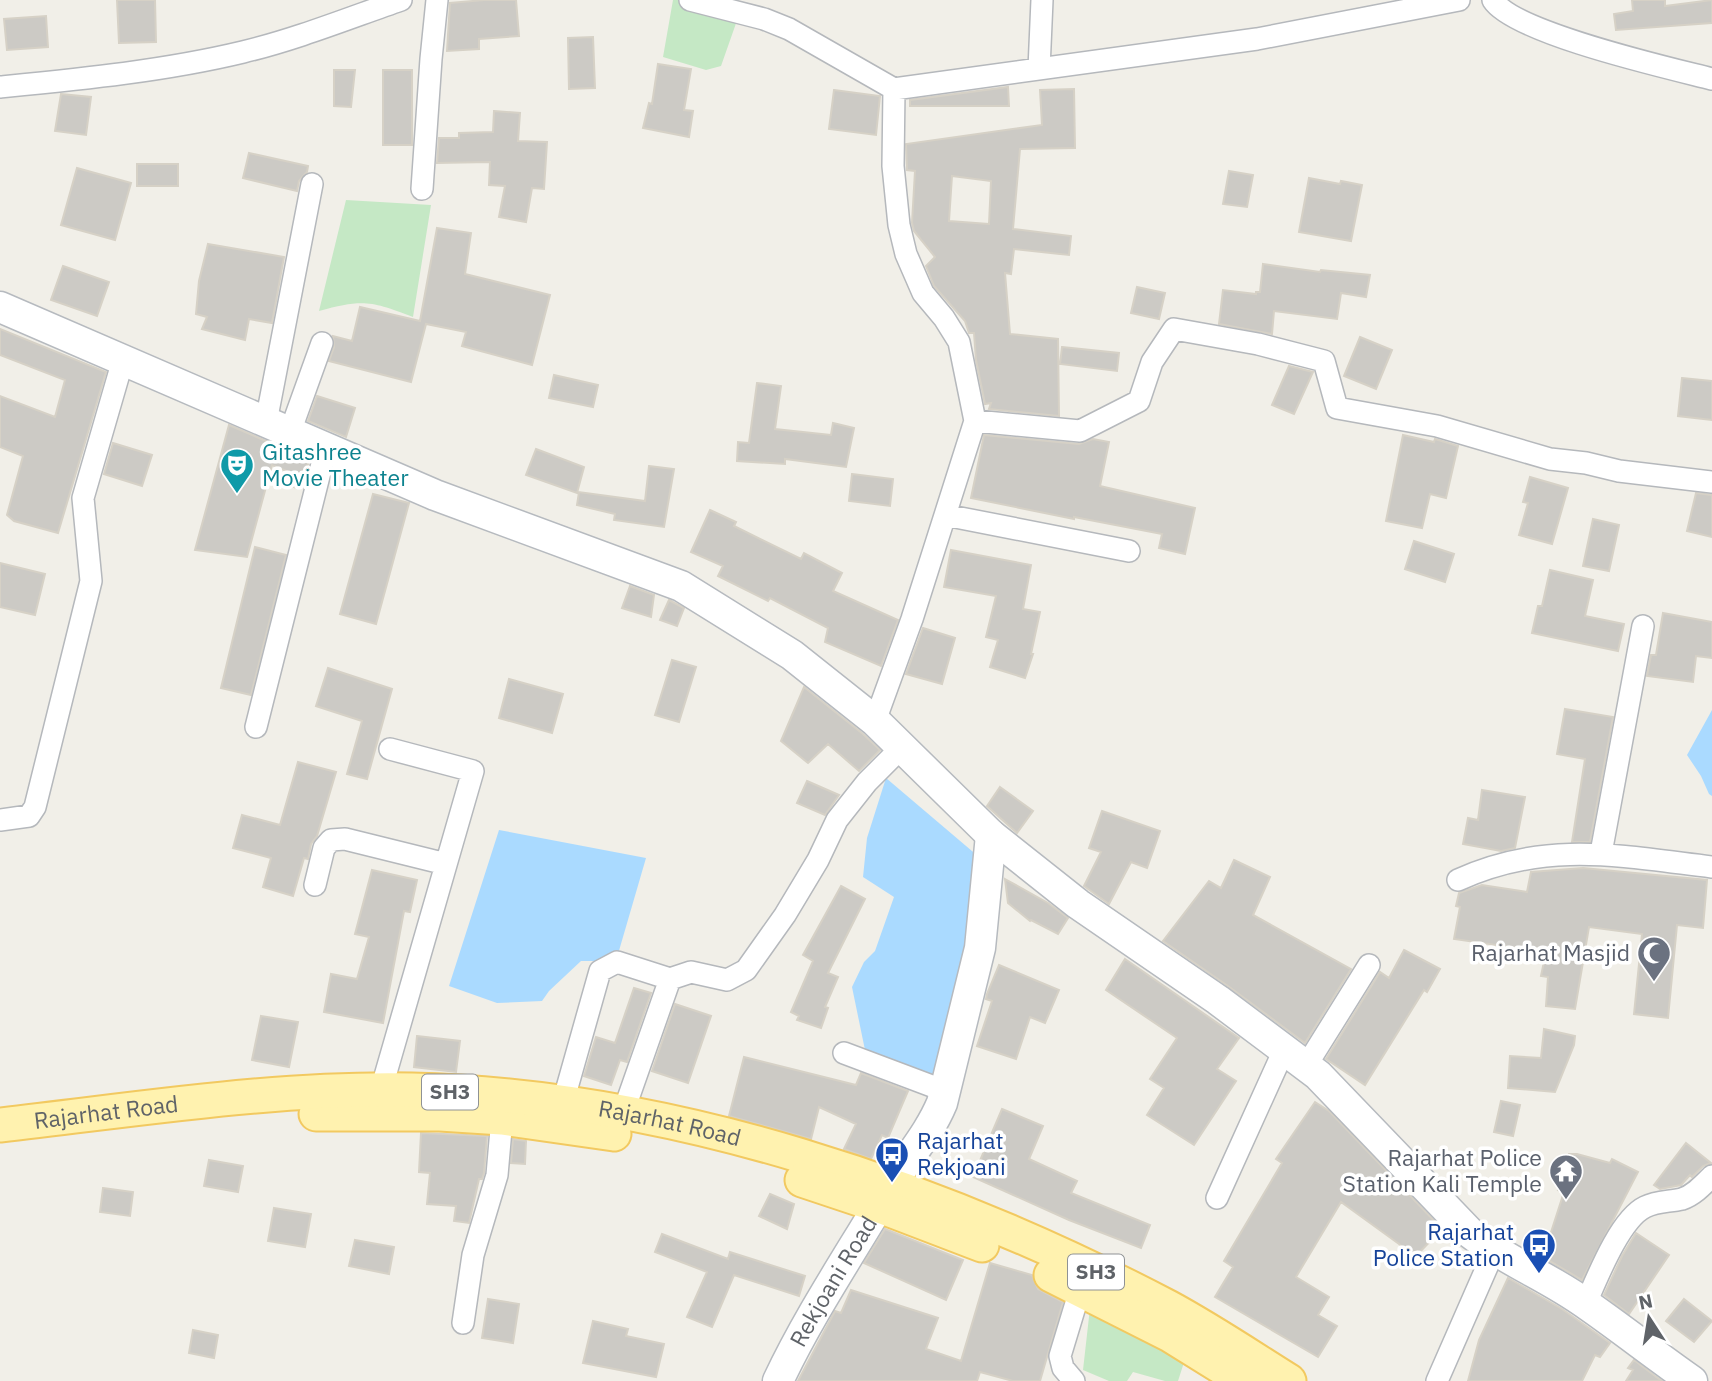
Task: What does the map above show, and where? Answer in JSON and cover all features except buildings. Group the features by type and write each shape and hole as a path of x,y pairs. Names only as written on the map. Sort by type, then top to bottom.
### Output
{"main road":[{"name":"Rajarhat Road","path":"0,1125 306,1091 380,1090 480,1094 563,1102 623,1113 725,1135 886,1195 1037,1244 1170,1308 1289,1381"},
{"name":"Rajarhat Road","path":"0,1144 247,1118 311,1114 440,1114 502,1118 656,1141 797,1178 886,1195 1170,1335 1230,1377"}],"street":[{"path":"0,88 105,77 244,52 401,0"},
{"path":"422,189 437,0"},
{"path":"690,0 764,19 789,29 894,89 1258,40 1369,10 1459,0"},
{"path":"1039,69 1041,0"},
{"path":"1493,0 1504,12 1522,23 1618,54 1712,79"},
{"path":"876,721 912,619 975,421 959,342 944,318 923,293 906,254 893,166 894,89"},
{"path":"278,427 312,184"},
{"path":"0,307 435,495 681,586 792,655 876,721 991,835 1078,904 1218,1000 1295,1058 1337,1095 1470,1233 1494,1251 1586,1303 1692,1381"},
{"path":"975,421 1080,431 1139,401 1152,362 1174,329 1258,344 1324,360 1336,408 1437,426 1550,459 1586,463 1619,471 1712,482"},
{"path":"278,427 322,343"},
{"path":"0,820 29,816 34,807 91,581 83,498 123,360"},
{"path":"256,727 326,448"},
{"path":"945,515 1129,551"},
{"path":"1601,853 1643,626"},
{"path":"563,1102 600,971 617,962 670,979 691,972 727,980 746,970 785,915 818,860 837,820 867,782 902,747"},
{"path":"380,1090 473,771 390,750"},
{"name":"Rekjoani Road","path":"778,1381 829,1287 932,1127 945,1091 980,948 991,835"},
{"path":"315,885 324,848 331,840 345,839 446,864"},
{"path":"1458,880 1479,870 1536,856 1601,853 1712,867"},
{"path":"1217,1198 1295,1058 1369,965"},
{"path":"623,1113 670,979"},
{"path":"844,1053 945,1091"},
{"path":"463,1324 473,1255 497,1175 502,1118"},
{"path":"1586,1303 1613,1245 1642,1208 1659,1202 1682,1199 1712,1177"},
{"path":"1437,1381 1494,1251"},
{"path":"1074,1381 1063,1368 1060,1356 1080,1290"}],"green space":[{"path":"673,0 697,0 740,12 721,66 706,70 663,57"},
{"path":"346,200 431,205 413,317 376,305 357,303 319,311"},
{"path":"1090,1308 1187,1353 1178,1381 1165,1381 1133,1372 1127,1381 1109,1381 1083,1370"}],"water":[{"path":"1712,710 1712,796 1687,755"},
{"path":"886,778 979,857 981,885 939,1079 865,1050 852,987 864,962 875,951 894,897 863,877 867,838"},
{"path":"499,830 646,858 616,961 581,961 542,1001 497,1003 449,986"}],"place":[{"name":"Gitashree Movie Theater","path":"237,495"},
{"name":"Rajarhat Masjid","path":"1654,983"},
{"name":"Rajarhat Rekjoani","path":"892,1184"},
{"name":"Rajarhat Police Station Kali Temple","path":"1566,1201"},
{"name":"Rajarhat Police Station","path":"1539,1275"}]}
